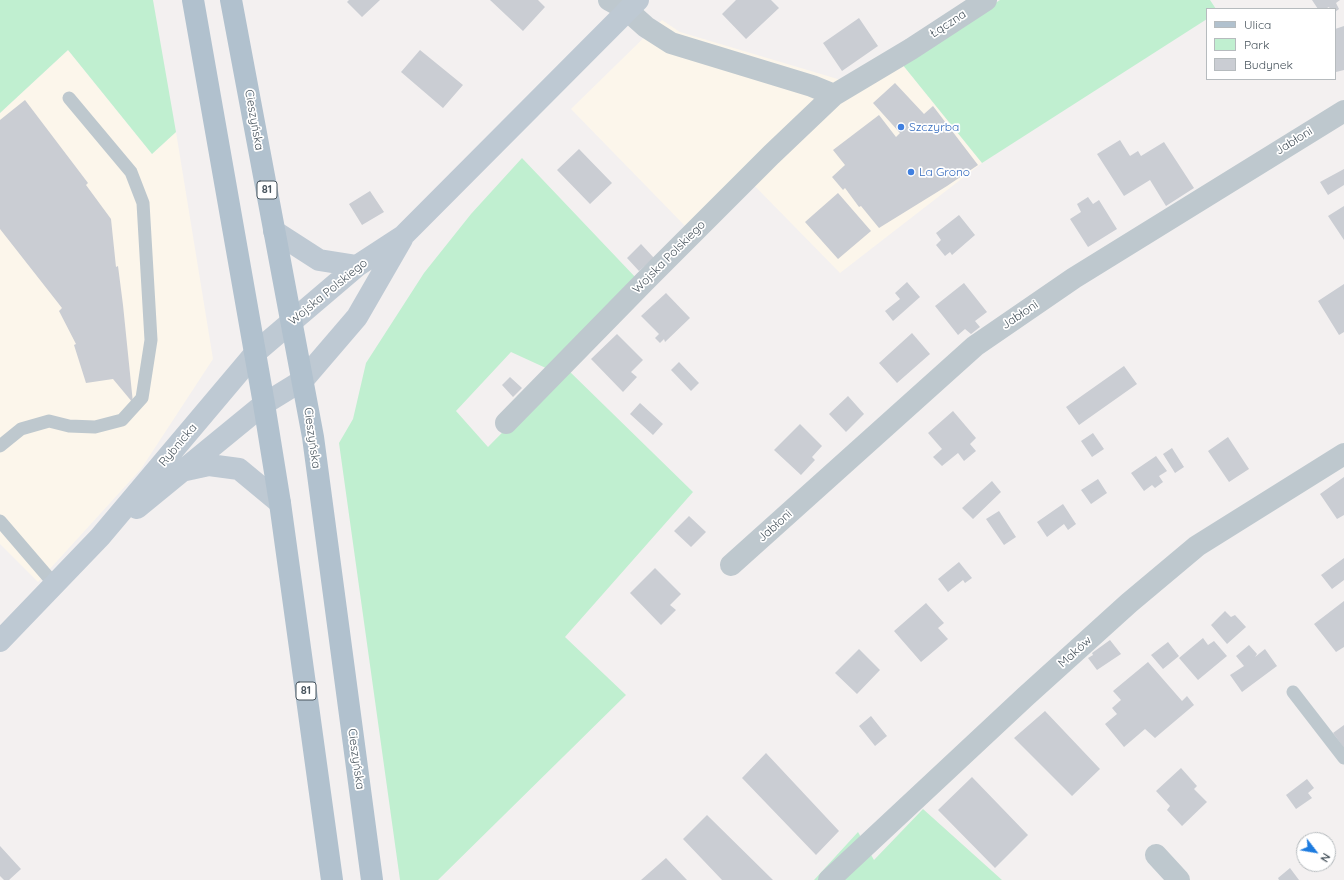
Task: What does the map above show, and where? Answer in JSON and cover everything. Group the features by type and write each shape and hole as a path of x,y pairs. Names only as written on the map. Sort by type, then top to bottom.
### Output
{"main road":[{"name":"81","path":"193,0 256,352 280,503 332,880"},
{"name":"Cieszyńska","path":"232,0 313,437 372,880"}],"street":[{"name":"Łączna","path":"911,49 986,0"},
{"name":"Wojska Polskiego","path":"264,404 303,380 357,317 404,236 624,3 646,26 671,43 812,86 834,95"},
{"name":"Wojska Polskiego","path":"506,423 771,155 834,95 911,49"},
{"name":"Jabłoni","path":"731,565 975,346 1074,278 1344,111"},
{"path":"274,231 319,260 357,266"},
{"name":"Wojska Polskiego","path":"256,352 357,266 404,236"},
{"name":"Rybnicka","path":"0,641 100,537 256,352"},
{"name":"Rybnicka","path":"100,537 185,470 264,404"},
{"name":"Maków","path":"829,880 1025,697 1129,603 1197,546 1344,454"},
{"path":"185,470 209,465 239,469 280,503"},
{"path":"1156,856 1179,880"}],"lane":[{"path":"0,446 21,429 49,421 69,426 95,427 122,420 142,398 151,340 143,203 131,172 69,98"},
{"path":"0,521 55,585"},
{"path":"1293,692 1344,758"}],"shaded area":[{"path":"662,20 680,32 841,80 902,64 982,163 840,273 743,174 687,228 571,109"},
{"path":"68,50 152,154 176,132 213,359 141,469 38,582 0,544 0,113"}],"green space":[{"path":"0,0 153,0 176,132 152,154 68,50 0,113"},
{"path":"1000,0 1210,0 1215,8 1206,8 1206,20 982,163 902,64"},
{"path":"522,158 637,279 548,369 511,352 456,411 488,447 566,368 693,492 565,637 626,695 438,880 400,880 339,443 353,419 366,363 424,273 471,214"},
{"path":"923,809 1002,880 814,880 858,832 874,860"}],"building":[{"path":"349,0 380,0 362,17 347,2"},
{"path":"490,0 538,0 545,7 523,31"},
{"path":"736,0 771,0 779,8 746,39 722,14"},
{"path":"1312,0 1340,0 1336,3 1339,9 1336,11 1336,8 1317,8"},
{"path":"859,18 878,46 842,71 823,43"},
{"path":"1344,26 1344,70 1336,72 1336,29"},
{"path":"420,50 463,85 443,108 401,72"},
{"path":"895,83 924,114 933,106 978,165 879,228 861,206 859,207 845,188 843,190 832,177 845,165 833,150 879,115 896,137 900,133 873,103"},
{"path":"25,100 88,183 86,185 111,219 116,267 118,266 123,305 133,403 113,379 86,383 74,345 76,344 59,311 62,308 0,229 0,120"},
{"path":"1120,140 1130,156 1138,151 1141,156 1164,142 1194,188 1166,206 1150,180 1124,196 1097,154"},
{"path":"579,149 612,183 590,204 557,170"},
{"path":"1344,169 1344,185 1328,195 1320,182"},
{"path":"370,191 384,212 362,225 349,204"},
{"path":"838,193 871,231 838,259 805,222"},
{"path":"1088,197 1093,204 1099,200 1117,229 1088,247 1070,219 1081,212 1077,204"},
{"path":"1344,206 1344,240 1328,216"},
{"path":"959,215 975,235 952,255 950,252 945,256 936,245 941,240 936,233"},
{"path":"641,244 654,258 639,271 627,258"},
{"path":"907,282 920,297 893,321 885,311 900,299 895,293"},
{"path":"964,283 987,312 975,321 980,327 971,334 965,329 958,335 935,306"},
{"path":"1344,284 1344,332 1339,335 1318,301"},
{"path":"666,293 690,318 665,342 664,339 660,343 655,338 659,334 641,316"},
{"path":"912,333 930,354 897,383 879,363"},
{"path":"617,334 643,360 631,372 637,377 623,392 591,359"},
{"path":"679,362 699,383 691,391 671,370"},
{"path":"1124,366 1137,384 1079,425 1066,407"},
{"path":"510,377 522,388 513,397 502,385"},
{"path":"848,396 864,414 846,432 829,414"},
{"path":"640,403 663,424 653,435 630,414"},
{"path":"953,411 976,438 970,444 976,451 964,461 958,453 942,466 933,457 942,449 928,433"},
{"path":"800,424 822,446 812,457 815,460 801,475 774,450"},
{"path":"1093,433 1104,449 1092,457 1081,441"},
{"path":"1228,437 1249,469 1229,482 1208,451"},
{"path":"1172,448 1184,467 1175,473 1163,454"},
{"path":"1156,456 1167,471 1159,476 1163,482 1155,488 1152,485 1144,491 1131,473"},
{"path":"1344,477 1344,515 1337,519 1320,494"},
{"path":"1098,479 1107,493 1091,504 1081,490"},
{"path":"992,481 1001,492 973,519 962,508"},
{"path":"1063,504 1076,524 1068,530 1064,524 1047,537 1037,522"},
{"path":"999,511 1016,537 1004,545 986,519"},
{"path":"689,516 706,532 691,547 674,531"},
{"path":"1344,558 1344,580 1332,589 1321,575"},
{"path":"959,562 972,578 965,583 963,580 948,592 938,579"},
{"path":"655,568 681,594 670,605 676,610 661,625 630,593"},
{"path":"1344,601 1344,647 1336,652 1314,624"},
{"path":"926,603 944,623 938,628 948,639 921,662 894,631"},
{"path":"1225,611 1231,617 1235,615 1246,627 1227,644 1211,625"},
{"path":"1203,638 1208,645 1214,641 1227,656 1198,680 1179,658"},
{"path":"1110,640 1121,654 1097,670 1088,658 1093,655 1092,653"},
{"path":"1168,642 1179,656 1163,669 1151,655"},
{"path":"1249,645 1257,654 1255,657 1265,649 1277,666 1242,692 1230,675 1244,666 1236,656"},
{"path":"859,649 880,670 857,694 835,673"},
{"path":"1148,662 1182,701 1187,696 1194,705 1155,738 1145,729 1124,747 1105,724 1117,714 1112,708 1121,700 1113,691"},
{"path":"1045,711 1100,769 1072,796 1014,738"},
{"path":"871,716 887,736 875,746 859,726"},
{"path":"1344,725 1344,748 1333,733"},
{"path":"766,753 839,831 816,855 742,778"},
{"path":"1181,768 1197,786 1194,789 1207,802 1182,826 1167,810 1170,806 1156,791"},
{"path":"972,777 1028,835 995,868 938,810"},
{"path":"1307,779 1314,788 1308,793 1312,798 1296,809 1286,795"},
{"path":"707,815 773,880 722,880 683,839"},
{"path":"0,846 21,869 9,880 4,880 0,876"},
{"path":"666,858 687,880 641,880"},
{"path":"1290,868 1299,880 1279,880 1278,878"}],"place":[{"name":"Szczyrba","path":"901,127"},
{"name":"La Grono","path":"911,172"}]}
